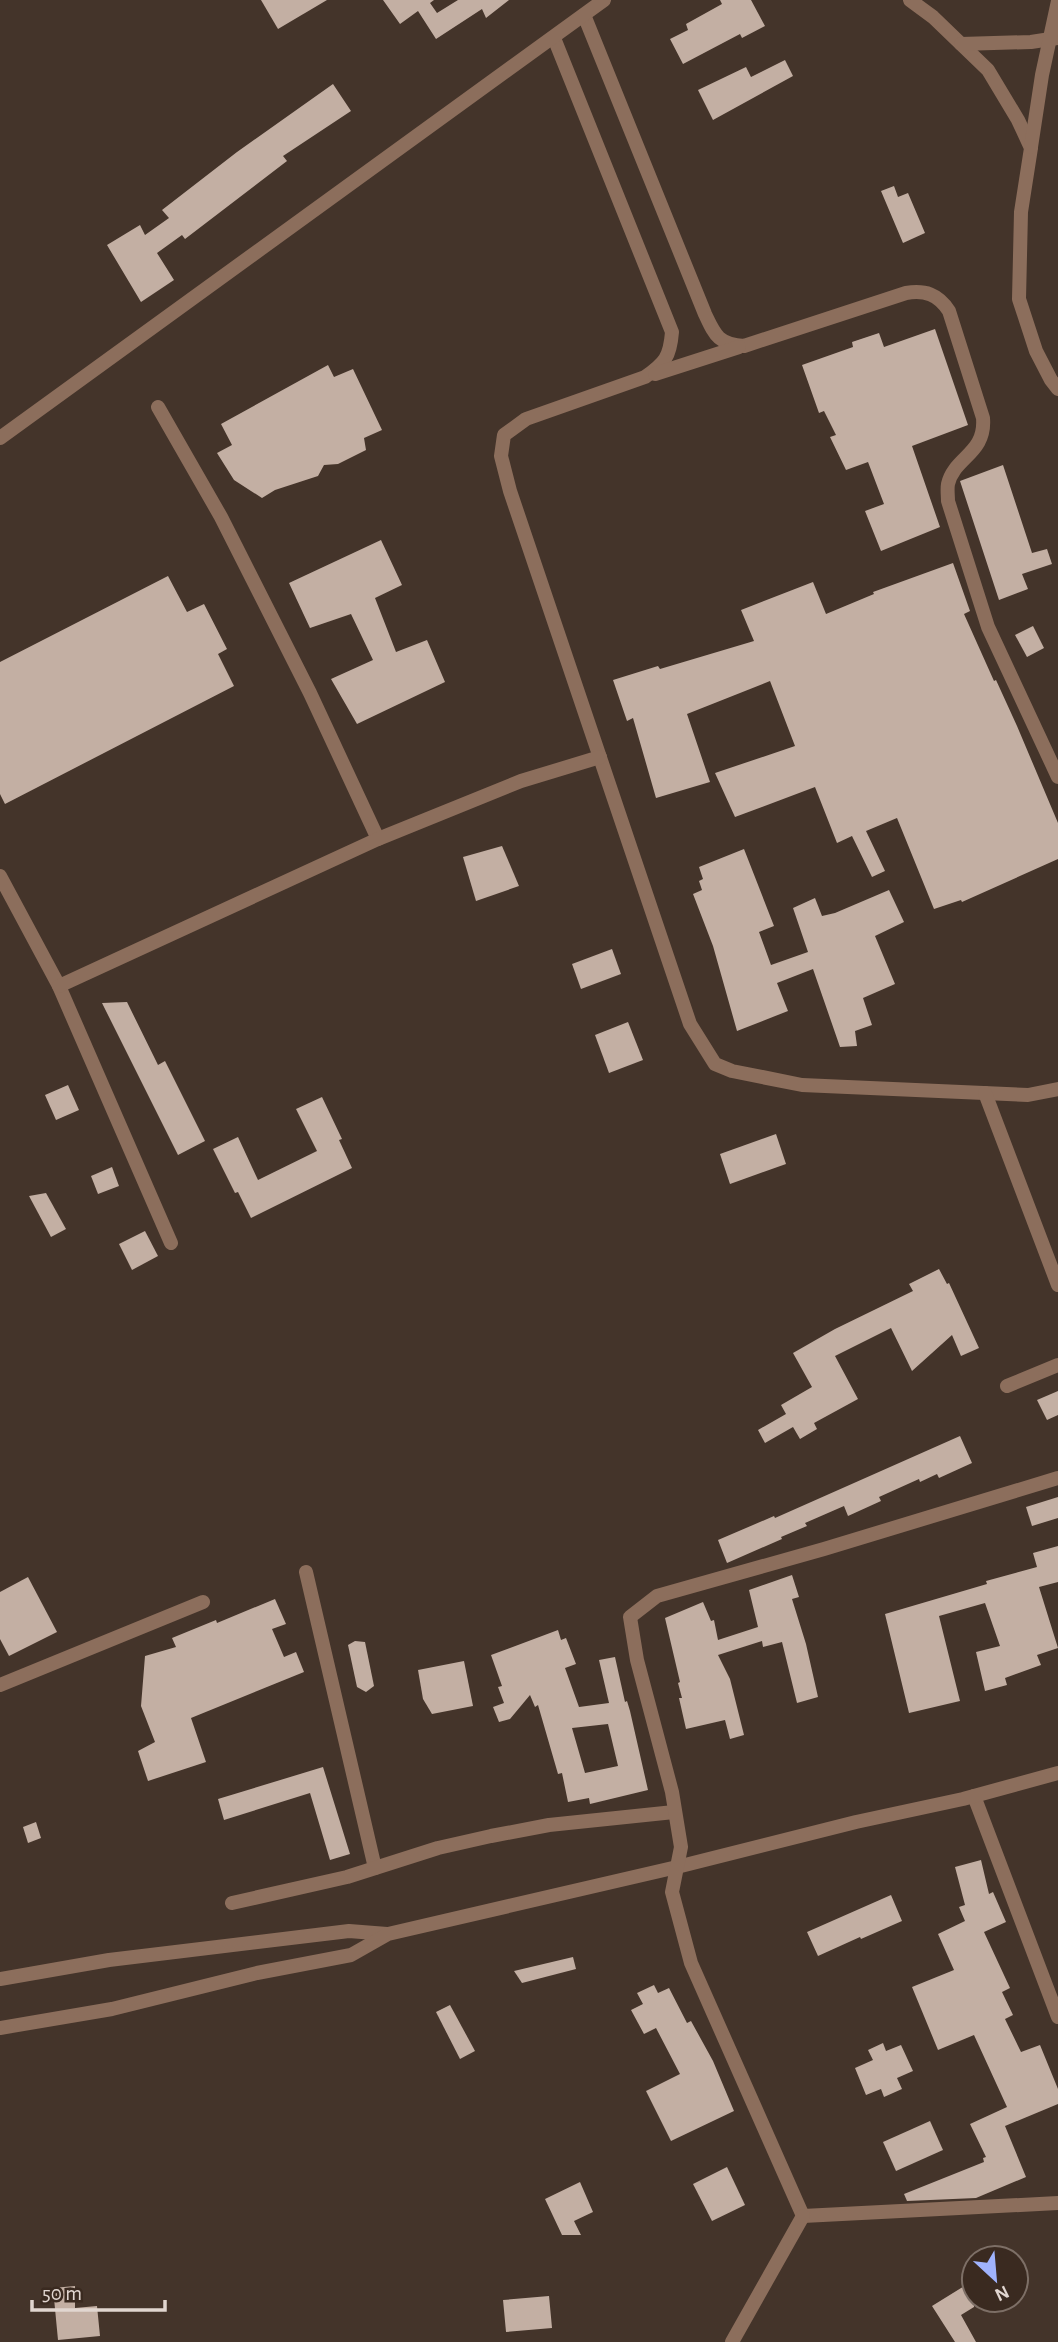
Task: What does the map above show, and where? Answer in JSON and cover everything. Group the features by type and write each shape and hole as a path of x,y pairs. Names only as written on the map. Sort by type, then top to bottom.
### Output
{"street":[{"path":"0,438 604,0"},
{"path":"910,0 933,17 988,70 1031,148"},
{"path":"1058,1 1054,38 1031,148 1021,212 1019,299 1036,351 1058,389"},
{"path":"584,15 715,334 728,345 744,346"},
{"path":"554,38 672,332 671,349 663,365 645,377"},
{"path":"961,44 1031,42 1054,38"},
{"path":"1058,777 988,627 948,501 948,484 979,442 984,430 983,418 949,310 942,300 919,291 905,293 645,377 526,419 504,435 501,456 510,491 690,1024 715,1064 732,1071 802,1085 1028,1095 1058,1089"},
{"path":"158,407 221,517 310,693 378,839"},
{"path":"59,986 378,839 521,780 600,757"},
{"path":"0,876 59,986 171,1243"},
{"path":"985,1093 1058,1285"},
{"path":"1007,1386 1058,1365"},
{"path":"803,2216 691,1963 672,1892 681,1847 672,1792 637,1660 630,1617 657,1596 1058,1478"},
{"path":"306,1572 375,1868"},
{"path":"0,1685 203,1602"},
{"path":"0,2028 112,2009 257,1973 351,1955 388,1934 974,1796 1058,1773"},
{"path":"974,1796 1058,2017"},
{"path":"232,1903 301,1889 438,1848 549,1825 674,1812"},
{"path":"0,1979 109,1960 349,1931 388,1934"},
{"path":"803,2216 1058,2203"},
{"path":"732,2342 803,2216"}],"building":[{"path":"261,0 327,0 278,29"},
{"path":"383,0 434,0 430,3 437,13 458,0 509,0 486,18 482,9 436,39 418,11 400,24"},
{"path":"720,0 751,0 765,26 742,38 740,34 683,64 670,39 688,30 686,24 722,4"},
{"path":"785,60 793,76 713,120 698,90 746,67 751,77"},
{"path":"333,84 351,111 283,156 287,161 185,239 182,235 157,253 174,280 141,302 107,245 140,225 145,235 169,218 162,210 237,152"},
{"path":"894,186 898,197 908,193 925,233 903,243 881,191"},
{"path":"935,329 968,425 912,446 940,527 881,551 865,511 884,504 868,462 846,470 830,437 836,435 824,411 819,413 802,365 853,347 852,342 879,333 884,347"},
{"path":"328,365 334,377 353,369 382,430 364,438 366,450 338,464 324,465 318,476 275,490 262,498 234,480 217,453 232,445 221,424"},
{"path":"1003,465 1032,553 1047,549 1052,564 1022,574 1028,589 999,600 960,481"},
{"path":"381,540 402,585 375,598 396,652 427,640 445,682 357,724 331,679 373,660 351,614 310,628 289,583"},
{"path":"953,563 970,611 964,614 1017,726 1058,823 1058,859 962,902 961,900 934,909 897,818 866,831 885,871 872,877 852,836 837,843 815,787 735,817 715,773 795,746 770,681 687,714 710,782 656,798 633,718 627,721 613,680 754,641 741,610 813,582 826,614 874,594 873,592"},
{"path":"168,576 187,612 204,604 227,649 218,654 234,686 5,804 0,794 0,662"},
{"path":"1033,626 1044,648 1027,657 1015,635"},
{"path":"502,846 519,886 476,901 463,857"},
{"path":"744,849 774,926 759,932 771,965 808,952 793,908 815,898 822,916 889,890 904,922 875,936 895,984 863,998 872,1025 855,1031 857,1046 840,1047 813,969 777,983 788,1011 737,1031 713,946 693,894 702,890 699,881 703,879 699,867"},
{"path":"612,949 621,974 581,989 572,964"},
{"path":"127,1002 158,1065 165,1061 205,1141 178,1155 102,1003"},
{"path":"628,1022 643,1060 609,1073 595,1035"},
{"path":"68,1085 79,1110 56,1120 45,1095"},
{"path":"322,1097 352,1168 251,1218 213,1149 238,1137 258,1180 317,1151 296,1109"},
{"path":"776,1134 786,1164 730,1184 720,1154"},
{"path":"112,1167 119,1186 98,1194 91,1176"},
{"path":"46,1193 66,1229 51,1237 29,1196"},
{"path":"145,1231 158,1256 132,1270 119,1244"},
{"path":"939,1269 947,1284 949,1283 979,1348 961,1356 952,1335 912,1371 891,1328 835,1356 858,1399 814,1423 817,1429 800,1439 793,1427 765,1443 758,1430 786,1414 781,1405 812,1387 793,1353 913,1291 909,1284"},
{"path":"1058,1391 1058,1415 1047,1420 1037,1400"},
{"path":"960,1436 972,1463 939,1478 937,1474 920,1482 919,1479 879,1497 881,1501 848,1516 844,1506 805,1523 807,1526 781,1537 782,1539 727,1563 718,1540 774,1516 775,1518"},
{"path":"1058,1497 1058,1518 1032,1526 1026,1507"},
{"path":"1058,1546 1058,1582 1039,1587 1058,1648 1037,1655 1041,1665 1005,1678 1007,1685 985,1691 976,1652 1000,1646 985,1603 939,1616 960,1701 909,1713 885,1614 1037,1567 1033,1553"},
{"path":"792,1575 799,1597 792,1599 818,1697 797,1703 782,1642 763,1647 762,1641 718,1655 730,1679 744,1735 730,1739 725,1720 686,1729 679,1698 682,1698 678,1683 680,1682 665,1618 703,1602 711,1621 714,1620 718,1640 758,1627 749,1590"},
{"path":"28,1577 57,1632 9,1656 0,1639 0,1592"},
{"path":"275,1599 286,1624 272,1629 284,1657 296,1652 304,1672 191,1718 206,1762 148,1781 138,1751 155,1742 141,1706 145,1656 176,1647 172,1638"},
{"path":"558,1630 561,1640 566,1638 576,1664 565,1668 579,1707 609,1703 599,1660 615,1657 648,1790 590,1804 589,1798 568,1802 562,1773 558,1774 538,1705 535,1707 530,1695 510,1719 499,1722 493,1707 504,1703 498,1687 502,1686 491,1655","holes":["608,1724 618,1766 585,1773 572,1728"]},
{"path":"355,1641 365,1642 374,1686 366,1692 357,1687 348,1645"},
{"path":"464,1661 473,1706 432,1714 423,1699 418,1670"},
{"path":"323,1767 350,1854 330,1860 310,1793 224,1820 218,1799"},
{"path":"36,1822 41,1838 28,1843 23,1827"},
{"path":"981,1860 989,1894 993,1892 1006,1922 984,1932 1010,1988 1002,1992 1013,2015 1005,2019 1021,2052 1040,2045 1058,2089 1058,2104 1005,2126 1026,2177 976,2198 907,2201 904,2194 984,2162 983,2158 986,2157 970,2124 1007,2107 974,2035 938,2050 912,1987 954,1970 938,1934 965,1921 959,1907 965,1905 955,1867"},
{"path":"891,1895 902,1921 818,1956 807,1932"},
{"path":"573,1957 576,1969 522,1983 514,1971"},
{"path":"654,1985 658,1993 669,1988 687,2023 691,2021 713,2061 734,2111 671,2141 646,2091 680,2074 656,2028 644,2034 631,2010 643,2004 637,1993"},
{"path":"450,2005 475,2051 460,2059 436,2012"},
{"path":"883,2043 886,2051 901,2045 913,2071 897,2078 902,2089 884,2097 881,2089 866,2095 855,2068 873,2060 868,2050"},
{"path":"930,2121 943,2150 896,2171 883,2142"},
{"path":"727,2167 745,2205 712,2221 693,2184"},
{"path":"580,2182 593,2212 574,2221 581,2235 562,2235 545,2199"},
{"path":"75,2286 75,2308 97,2306 100,2336 58,2340 53,2288"},
{"path":"960,2289 960,2314 963,2314 976,2342 955,2342 932,2306"},
{"path":"549,2296 552,2328 506,2332 503,2300"}]}
